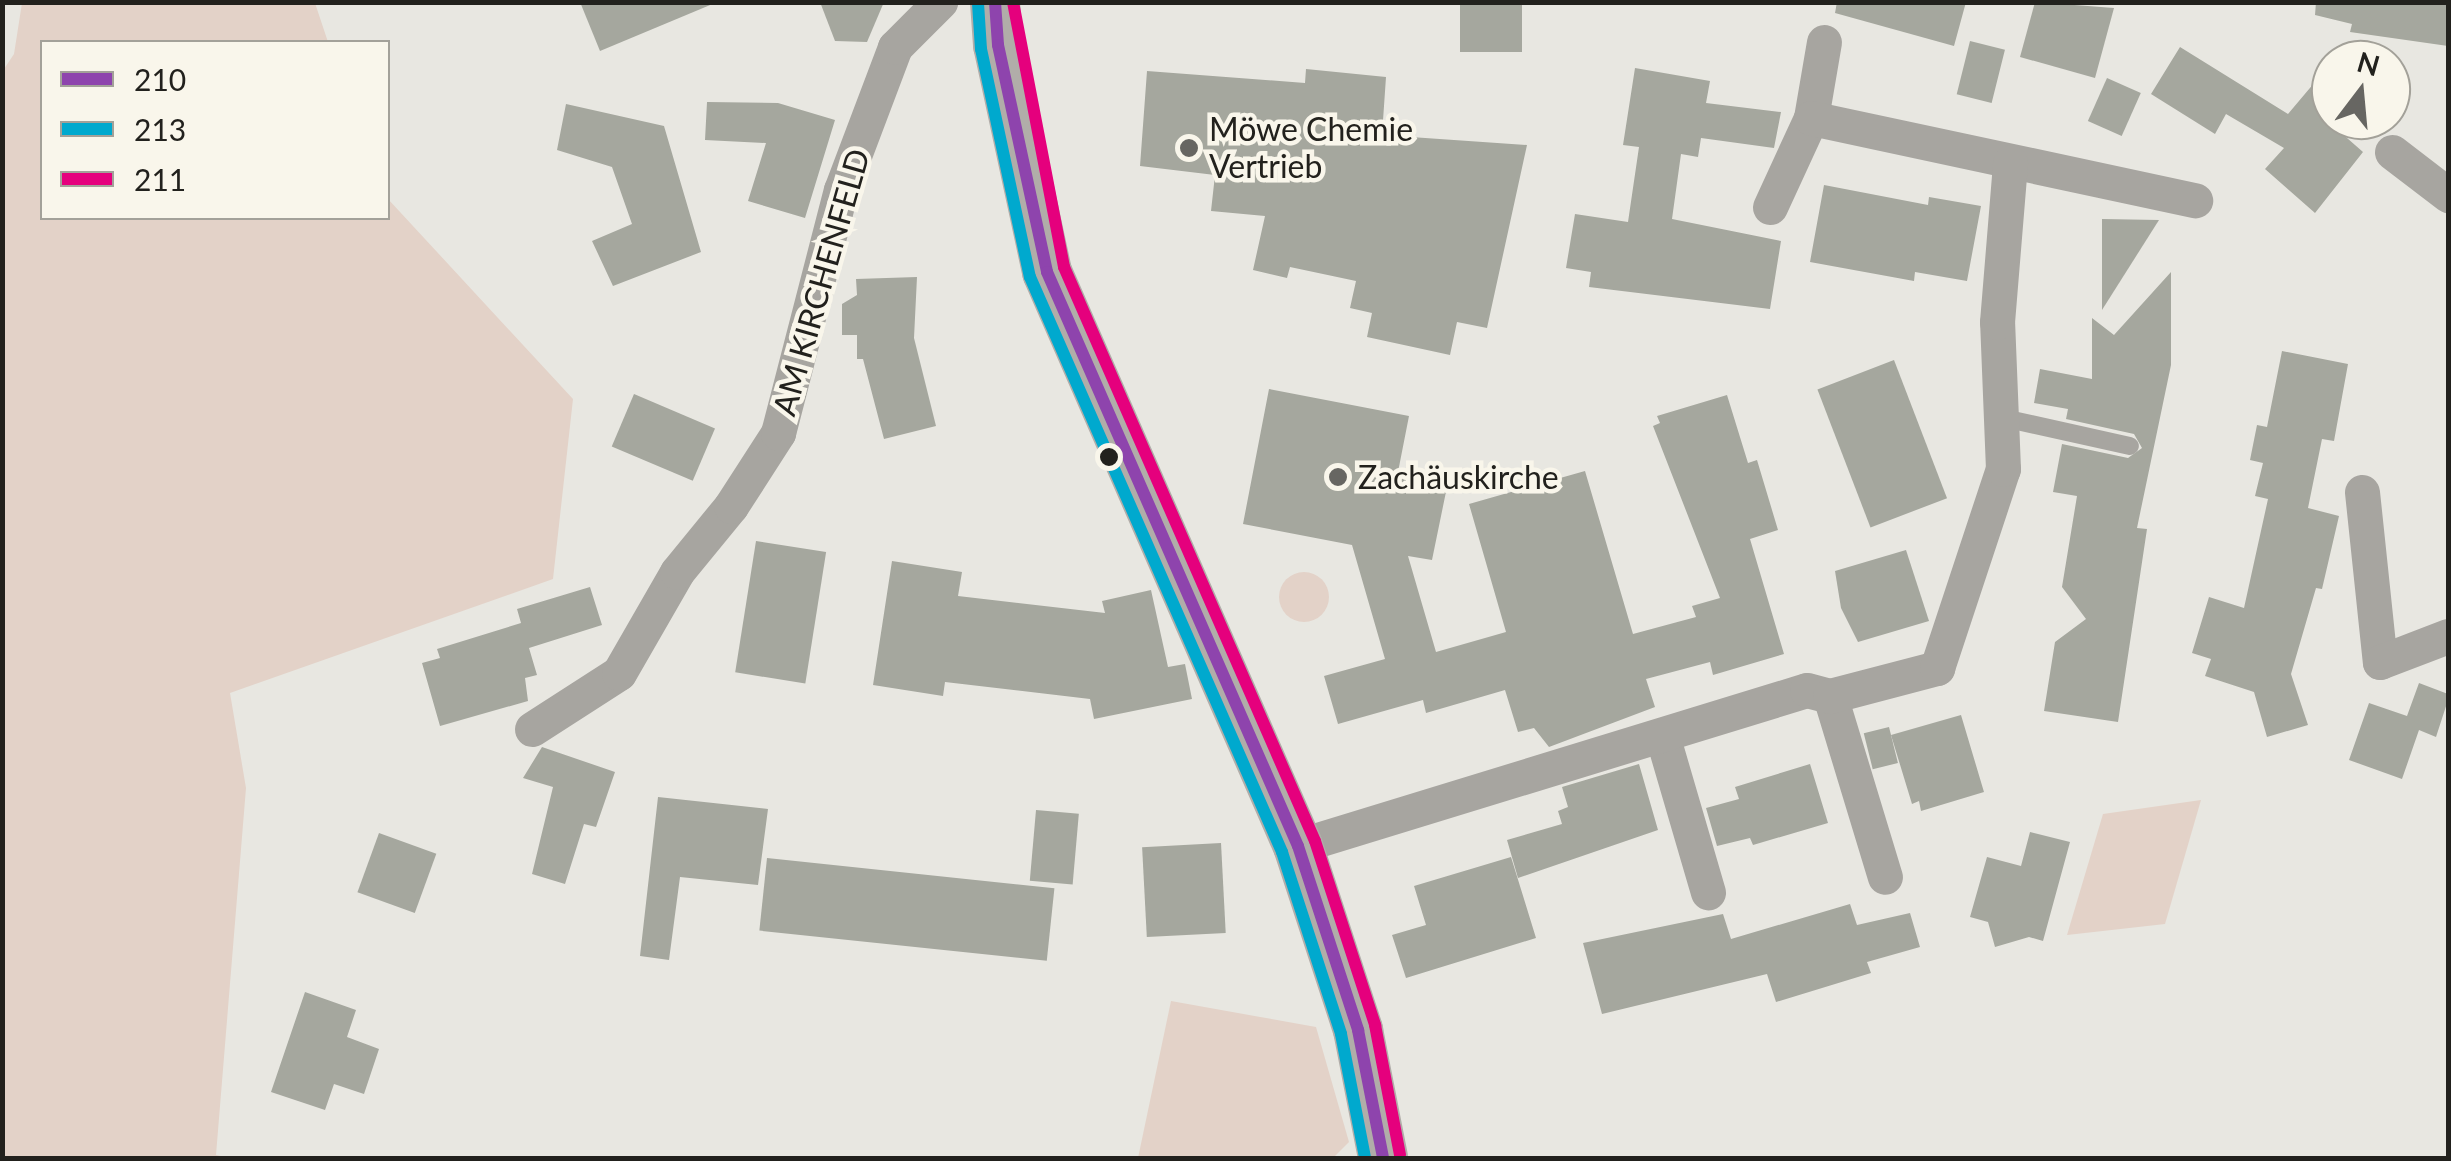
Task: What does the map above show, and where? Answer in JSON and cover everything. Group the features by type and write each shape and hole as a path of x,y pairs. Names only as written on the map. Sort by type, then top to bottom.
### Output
{"street":[{"name":"AM KIRCHENFELD","path":"532,729 619,672 677,572 732,506 778,433 848,172 895,47 940,2"},
{"path":"995,2 998,45 1046,272 1298,846 1358,1030 1383,1158"},
{"path":"1770,207 1811,118 1824,42"},
{"path":"1811,118 2196,200"},
{"path":"2392,152 2448,196"},
{"path":"1298,846 1807,690 1830,696 1937,668 2003,468 1997,322 2010,163"},
{"path":"2362,492 2380,662 2448,636"},
{"path":"1830,696 1885,877"},
{"path":"1662,735 1708,892"}],"lane":[{"path":"1999,417 2130,446"}],"shaded area":[{"path":"22,3 315,3 327,40 40,40 40,220 390,220 390,201 573,399 553,579 230,693 246,788 216,1155 230,1158 3,1158 2,72 14,54"},
{"path":"1304,572 1322,579 1329,597 1322,615 1304,622 1286,615 1279,597 1286,579"},
{"path":"2201,800 2165,924 2067,935 2103,814"},
{"path":"1171,1001 1316,1027 1349,1142 1333,1158 1138,1158"}],"building":[{"path":"580,2 715,2 715,3 600,51"},
{"path":"820,2 884,2 867,42 835,41"},
{"path":"1460,2 1522,2 1522,52 1460,52"},
{"path":"1837,2 1966,2 1954,46 1835,13"},
{"path":"2035,2 2114,8 2095,78 2020,57"},
{"path":"2316,2 2448,2 2448,46 2350,32 2352,24 2315,15"},
{"path":"1970,41 2005,50 1992,103 1957,94"},
{"path":"2180,47 2288,114 2311,87 2311,140 2349,140 2363,152 2315,213 2265,169 2284,148 2226,114 2215,134 2151,94"},
{"path":"1635,68 1710,81 1706,103 1781,112 1774,148 1701,138 1698,157 1681,154 1672,219 1781,241 1770,309 1589,287 1591,272 1566,268 1575,214 1628,222 1639,147 1623,145"},
{"path":"1306,69 1386,77 1382,135 1527,145 1487,328 1457,322 1450,355 1367,337 1372,313 1350,308 1356,281 1290,267 1287,278 1253,270 1265,216 1211,211 1215,175 1140,166 1147,71 1305,83"},
{"path":"2107,78 2141,93 2122,136 2088,121"},
{"path":"707,102 778,103 835,120 805,218 748,201 766,143 705,140"},
{"path":"566,104 664,126 701,252 613,286 592,241 632,224 612,167 557,150"},
{"path":"1824,185 1928,205 1929,197 1981,206 1967,281 1915,272 1914,281 1810,262"},
{"path":"2102,219 2159,220 2102,310"},
{"path":"2171,272 2171,365 2137,528 2147,529 2118,722 2044,711 2055,642 2086,619 2062,587 2077,496 2053,492 2062,444 2128,458 2142,448 2134,434 2066,419 2068,409 2034,403 2040,369 2092,379 2092,318 2114,335"},
{"path":"917,277 914,338 936,426 884,439 863,359 857,359 857,335 842,335 842,304 857,295 856,279"},
{"path":"2282,351 2348,364 2334,441 2322,439 2308,508 2339,516 2322,589 2316,588 2291,674 2308,725 2267,737 2254,692 2205,676 2211,659 2192,653 2209,597 2244,608 2268,499 2255,496 2263,463 2250,460 2257,425 2267,427"},
{"path":"1894,360 1947,498 1870,528 1817,389"},
{"path":"1269,389 1409,416 1398,472 1448,482 1432,560 1408,556 1436,652 1506,632 1469,504 1585,471 1633,634 1696,617 1692,606 1720,598 1653,426 1660,423 1657,416 1727,395 1748,463 1757,460 1778,530 1750,539 1784,654 1713,675 1710,662 1646,679 1655,707 1549,747 1534,728 1518,732 1505,690 1426,713 1423,700 1338,724 1324,676 1385,659 1352,545 1243,524"},
{"path":"634,394 715,428 693,481 612,446"},
{"path":"756,541 826,552 805,683 735,672"},
{"path":"1906,550 1929,621 1858,642 1841,608 1835,571"},
{"path":"892,561 962,572 958,596 1105,613 1102,601 1151,590 1168,667 1185,664 1192,699 1094,719 1090,699 945,682 943,696 873,685"},
{"path":"590,587 602,625 529,648 537,675 525,678 528,701 440,726 422,663 440,658 437,649 521,623 517,609"},
{"path":"2419,683 2448,694 2448,700 2436,737 2419,730 2402,779 2349,760 2369,703 2407,716"},
{"path":"1961,715 1984,792 1921,811 1919,801 1912,804 1891,735"},
{"path":"1889,727 1898,763 1873,769 1864,733"},
{"path":"542,747 615,772 596,827 584,824 565,884 532,874 553,787 523,778"},
{"path":"1639,764 1658,830 1518,878 1507,840 1562,824 1558,811 1568,807 1562,787"},
{"path":"1810,764 1828,823 1753,845 1750,838 1717,846 1706,808 1739,799 1735,787"},
{"path":"658,797 768,809 758,885 680,877 669,960 640,956"},
{"path":"1036,810 1079,814 1073,884 1030,881"},
{"path":"2030,832 2070,842 2043,941 2029,937 1995,947 1988,922 1970,917 1987,857 2021,866"},
{"path":"379,833 436,854 415,913 357,892"},
{"path":"1221,843 1226,933 1147,937 1142,847"},
{"path":"1511,857 1536,938 1406,978 1392,935 1426,925 1414,886"},
{"path":"767,858 1054,888 1047,961 759,931"},
{"path":"1850,904 1857,925 1910,913 1920,947 1867,962 1871,973 1776,1002 1767,974 1602,1014 1583,943 1723,914 1731,939"},
{"path":"305,992 356,1010 347,1037 379,1049 364,1094 334,1084 325,1110 271,1092"}],"transit line":[{"name":"210","path":"995,2 998,45 1047,272 1298,846 1358,1030 1383,1158"},
{"name":"211","path":"1013,2 1064,267 1315,841 1375,1025 1400,1155"},
{"name":"213","path":"978,3 981,49 1030,277 1282,852 1341,1034 1365,1158"}],"place":[{"name":"Möwe Chemie Vertrieb","path":"1189,148"},
{"name":"Zachäuskirche","path":"1338,477"}]}
